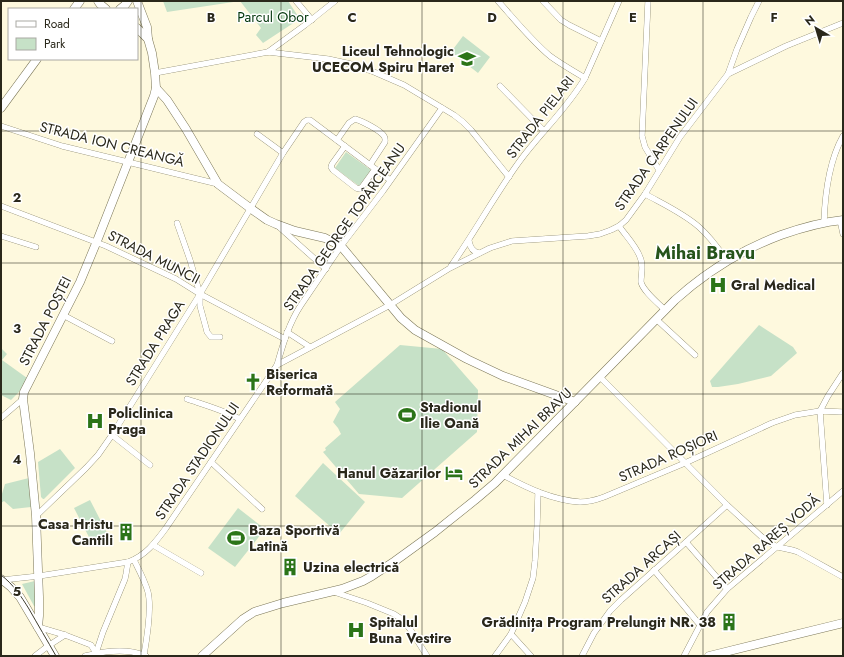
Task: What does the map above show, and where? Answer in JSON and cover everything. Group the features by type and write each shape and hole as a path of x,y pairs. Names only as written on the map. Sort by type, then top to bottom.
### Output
{"main road":[{"name":"STRADA POȘTEI","path":"38,627 39,576 36,516 31,460 23,399 24,392 80,282 151,105 156,88 156,73 148,39 147,27 137,1"},
{"path":"138,29 148,39"},
{"path":"1,108 36,60"},
{"path":"156,88 167,100 186,129 218,184 250,208 267,220 276,224 295,231 325,238 341,246 411,328 467,359 503,376 575,402"},
{"name":"STRADA MIHAI BRAVU","path":"202,656 243,619 254,612 284,602 352,586 383,570 460,512 503,475 665,310 694,284 727,261 748,249 796,230 824,222 841,220"},
{"path":"2,579 20,597 55,656"},
{"path":"709,656 843,623"}],"street":[{"path":"296,1 312,20"},
{"path":"268,52 335,1"},
{"path":"498,1 524,31 542,48 585,78"},
{"path":"543,1 561,20 601,41"},
{"name":"STRADA PIELARI","path":"390,305 450,268 509,177 544,130 573,98 585,78 619,1"},
{"path":"648,1 642,136 645,147 659,170"},
{"name":"STRADA CARPENULUI","path":"450,268 479,253 512,241 537,238 588,236 611,230 626,220 645,194 680,137 728,74 737,48 759,1"},
{"path":"728,74 786,46 843,23"},
{"path":"156,73 268,52 328,59 351,64 404,85 454,115 471,130 509,177"},
{"path":"500,86 544,130"},
{"name":"STRADA GEORGE TOPÂRCEANU","path":"277,366 287,332 296,312 341,246 442,108"},
{"path":"345,146 332,164 332,168 356,188 360,189 373,167 384,142 384,136 380,132 355,119 349,123 337,140 345,146 373,167 390,180"},
{"name":"STRADA PRAGA","path":"36,516 86,468 98,455 112,435 200,294 301,125 307,120 310,120 337,140"},
{"name":"STRADA ION CREANGĂ","path":"1,126 62,146 218,184"},
{"path":"258,134 283,153"},
{"path":"824,222 830,170 836,150 843,136"},
{"path":"645,194 687,218 699,227 727,261"},
{"name":"STRADA MUNCII","path":"1,206 97,241 176,280 285,339"},
{"path":"841,220 843,234"},
{"path":"177,223 200,294 200,306 207,332 212,338 220,337"},
{"path":"276,224 326,269"},
{"path":"619,226 640,256 642,265 641,280 643,287 665,310"},
{"path":"1,236 36,247"},
{"path":"468,241 473,251 479,253"},
{"name":"STRADA STADIONULUI","path":"2,579 39,576 131,561 143,554 153,545 166,528 277,366 390,305"},
{"path":"63,315 112,341"},
{"path":"656,319 695,355"},
{"path":"287,332 310,347"},
{"path":"826,505 820,411 843,373"},
{"path":"600,377 727,505 763,538 778,547 791,549 798,552 843,577"},
{"path":"1,418 23,399"},
{"path":"187,399 223,411 240,419"},
{"name":"STRADA ROȘIORI","path":"503,475 538,492 554,497 581,502 593,500 604,497 685,463 772,423 795,415 820,411 843,412"},
{"path":"112,435 150,465"},
{"path":"211,462 262,509"},
{"name":"STRADA RAREȘ VODĂ","path":"684,656 708,612 727,589 843,491"},
{"path":"495,656 511,634 525,602 533,578 538,492"},
{"name":"STRADA ARCAȘI","path":"582,656 594,634 610,611 727,505"},
{"path":"686,542 727,589"},
{"path":"153,545 201,573"},
{"path":"96,653 131,561"},
{"path":"85,656 96,653 122,651 145,655 148,630 148,592 145,584 131,561"},
{"path":"654,570 700,625"},
{"path":"333,591 367,603 400,618 410,629 427,656"},
{"path":"38,627 65,635 91,646 96,653"},
{"path":"511,634 531,656"},
{"path":"35,656 48,645 65,635"}],"green space":[{"path":"163,1 240,1 167,12"},
{"name":"Parcul Obor","path":"240,1 288,1 298,16 295,22 263,43 256,35 261,28"},
{"path":"463,36 490,57 478,73 451,52"},
{"path":"346,152 371,170 359,186 335,168"},
{"path":"759,325 793,347 797,353 771,376 738,384 712,387 710,381"},
{"name":"Stadionul Ilie Oană","path":"400,345 442,349 478,390 477,432 402,498 359,494 323,452 326,450 325,448 341,434 333,422 340,409 335,402"},
{"path":"1,348 7,354 2,360 27,378 19,392 11,400 1,395"},
{"path":"60,449 75,468 43,499 41,497 38,462"},
{"path":"323,463 365,502 339,534 295,496"},
{"path":"29,478 31,507 13,509 4,501 1,503 1,497 5,484"},
{"path":"90,500 107,533 91,541 74,508"},
{"name":"Baza Sportivă Latină","path":"238,508 265,529 235,567 208,548"},
{"path":"35,581 36,607 22,584"}],"tram line":[{"path":"1,575 13,586 23,599 56,656"}],"place":[{"name":"Liceul Tehnologic UCECOM Spiru Haret","path":"467,59"},
{"name":"Gral Medical","path":"718,285"},
{"name":"Biserica Reformată","path":"253,382"},
{"name":"Stadionul Ilie Oană","path":"407,415"},
{"name":"Policlinica Praga","path":"95,421"},
{"name":"Hanul Găzarilor","path":"454,473"},
{"name":"Casa Hristu Cantili","path":"126,532"},
{"name":"Baza Sportivă Latină","path":"236,538"},
{"name":"Uzina electrică","path":"290,567"},
{"name":"Grădinița Program Prelungit NR. 38","path":"729,622"},
{"name":"Spitalul Buna Vestire","path":"356,630"}],"district":[{"name":"Mihai Bravu","path":"705,253"}]}
